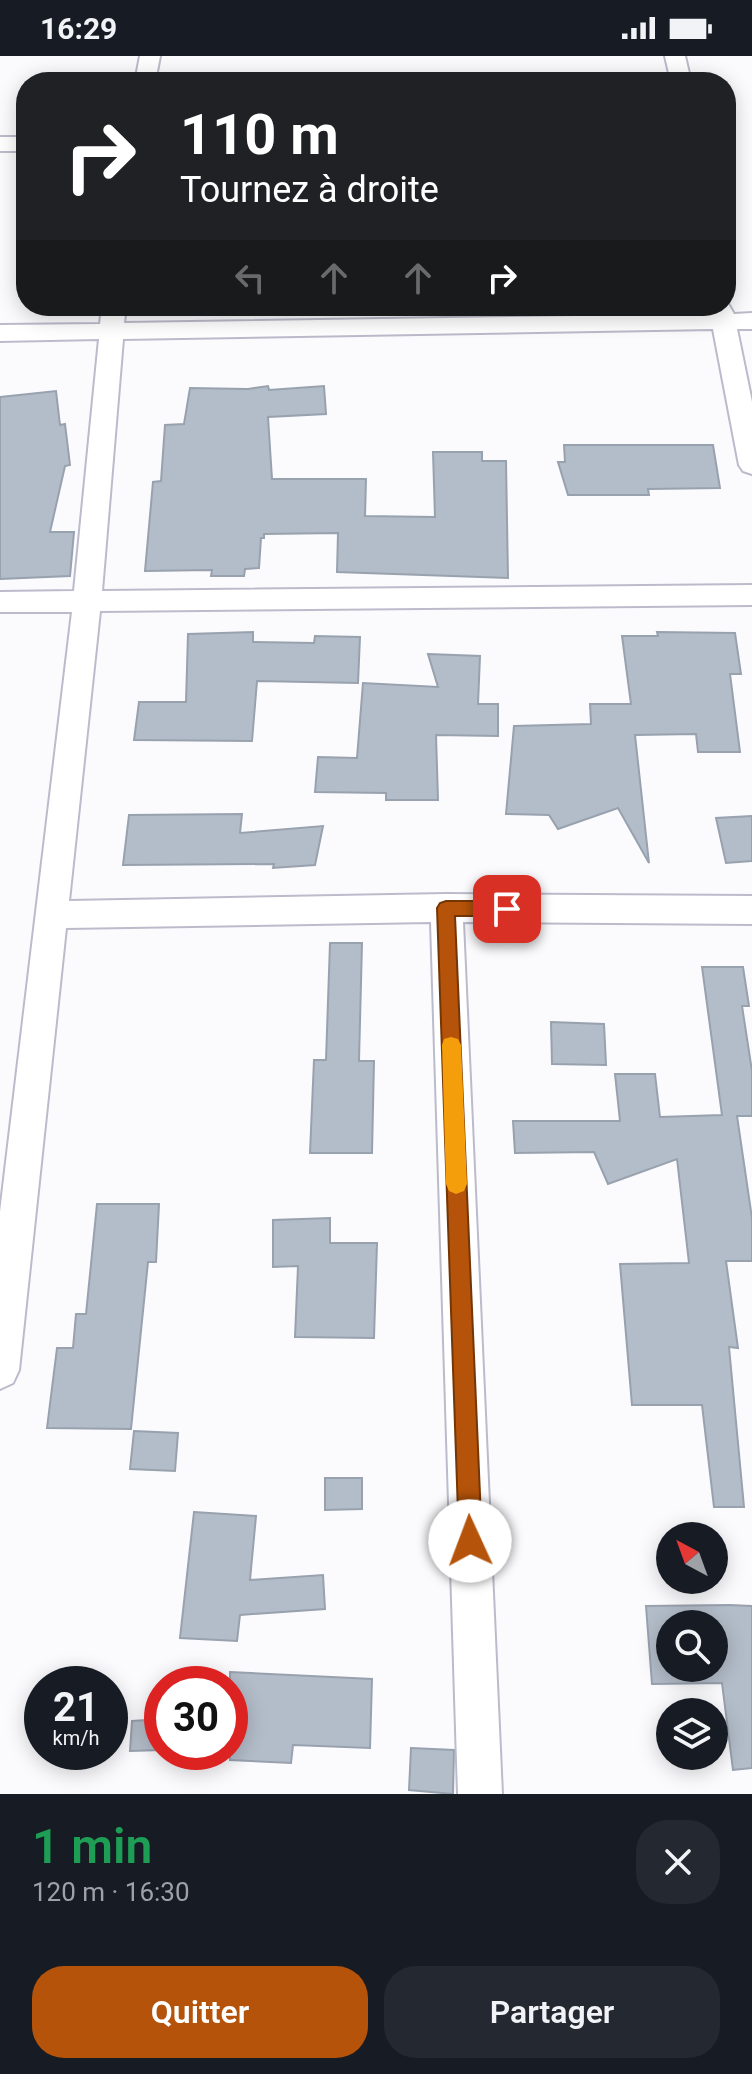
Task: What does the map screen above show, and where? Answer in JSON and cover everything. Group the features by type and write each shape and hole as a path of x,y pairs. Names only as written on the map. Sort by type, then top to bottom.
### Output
{"street":[{"path":"0,333 113,319 418,316"},
{"path":"723,316 752,465"},
{"path":"0,1370 87,601 113,319"},
{"path":"0,602 752,595"},
{"path":"50,915 446,908 752,910"},
{"path":"446,908 480,1794"}],"building":[{"path":"268,386 269,390 324,386 326,414 268,417 272,479 366,479 365,516 435,517 433,452 482,452 482,461 506,461 508,578 337,572 338,533 264,534 259,568 245,569 244,576 211,576 212,570 145,571 153,482 161,481 165,425 184,424 190,388 248,389"},
{"path":"56,391 60,425 65,424 70,465 65,466 50,532 74,532 70,576 0,579 0,397"},
{"path":"564,445 713,445 720,488 648,489 649,495 568,495 558,462 565,462"},
{"path":"253,632 253,642 314,643 315,636 360,637 358,683 257,681 252,741 134,740 139,702 186,702 188,634"},
{"path":"657,632 735,633 741,674 730,674 740,752 698,752 696,734 635,735 649,863 618,808 558,829 549,815 506,814 514,726 591,724 590,704 631,704 622,636 658,636"},
{"path":"428,654 480,656 478,704 498,704 498,736 436,735 438,800 386,800 386,793 315,792 318,757 357,758 363,683 438,687"},
{"path":"242,814 240,833 323,826 315,865 273,868 274,864 123,865 129,815"},
{"path":"752,816 752,861 726,863 716,818"},
{"path":"330,943 362,943 359,1061 374,1061 372,1153 310,1153 314,1060 326,1060"},
{"path":"702,967 743,967 749,1006 742,1006 752,1071 752,1116 737,1116 752,1218 752,1261 726,1261 738,1348 729,1347 744,1507 714,1507 702,1405 632,1405 620,1264 689,1263 677,1159 608,1184 594,1152 515,1153 513,1121 620,1121 615,1074 655,1074 660,1117 722,1115"},
{"path":"551,1022 604,1024 606,1065 552,1064"},
{"path":"97,1204 159,1204 156,1262 148,1262 131,1429 47,1428 57,1348 73,1348 76,1314 86,1314"},
{"path":"330,1218 330,1243 377,1243 374,1338 295,1337 298,1266 273,1267 273,1220"},
{"path":"134,1431 178,1433 175,1471 130,1469"},
{"path":"325,1478 362,1478 362,1509 325,1510"},
{"path":"194,1512 256,1516 250,1580 323,1575 325,1609 240,1615 237,1641 180,1638"},
{"path":"646,1606 752,1606 752,1768 733,1770 728,1698 724,1698 722,1683 652,1684"},
{"path":"248,1673 372,1679 370,1748 293,1745 291,1763 248,1761"},
{"path":"144,1720 144,1751 130,1751 132,1721"},
{"path":"411,1748 454,1750 453,1794 409,1790"}],"slow traffic":[{"path":"451,1045 456,1184"}],"route":[{"path":"470,1541 446,908 507,909"}]}
